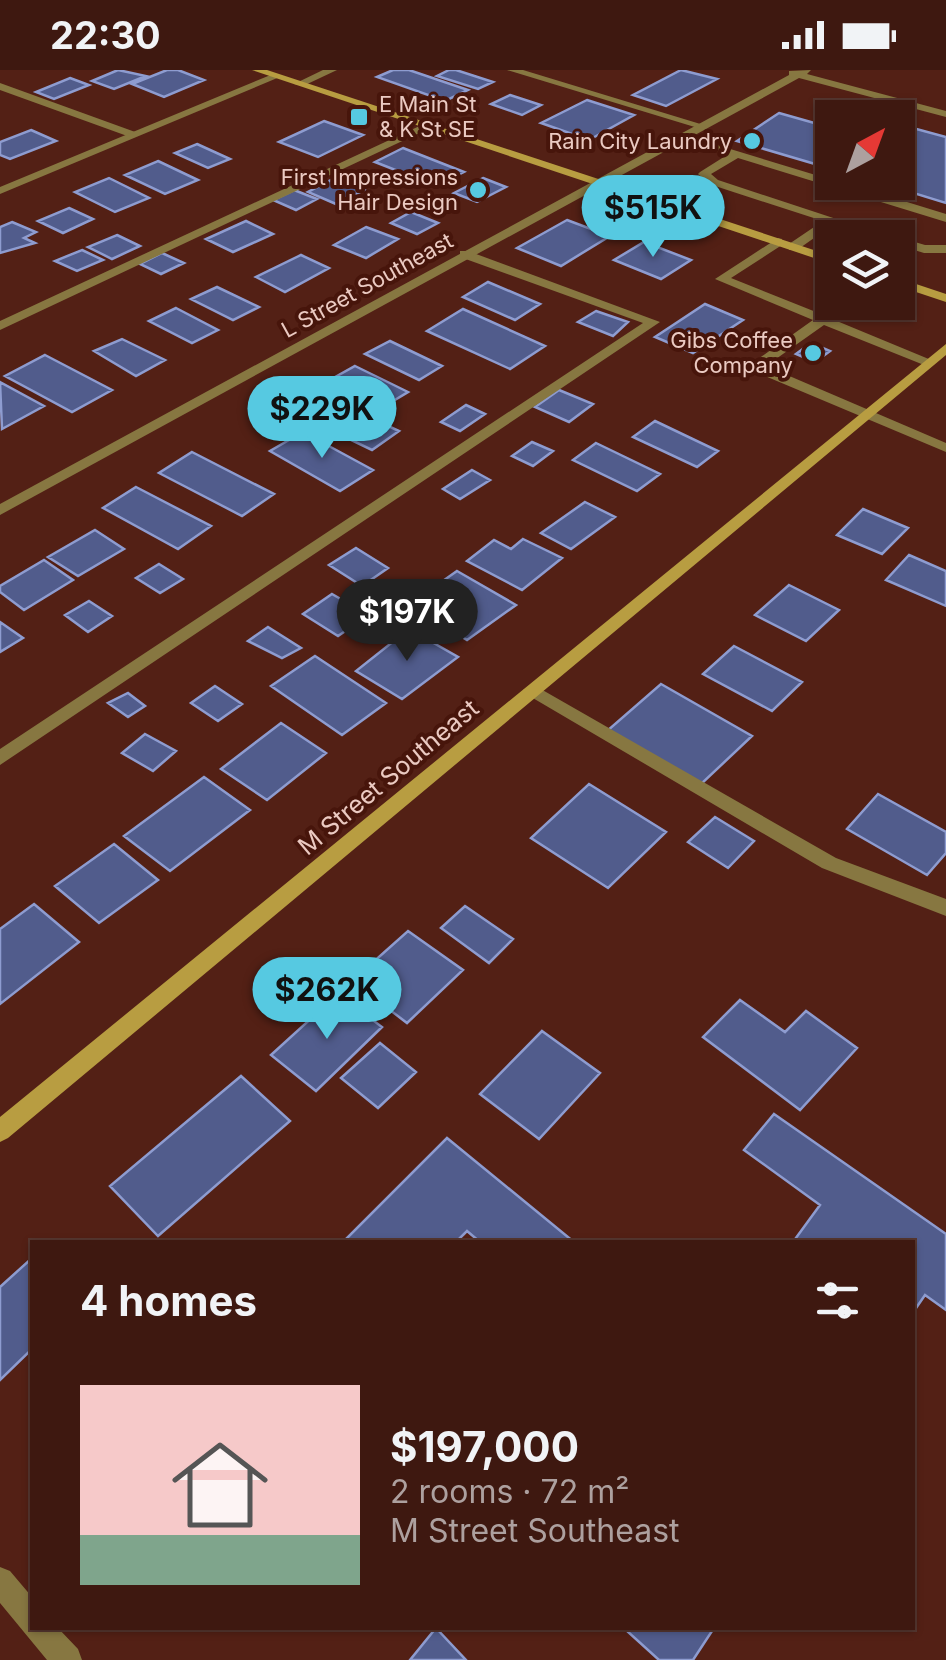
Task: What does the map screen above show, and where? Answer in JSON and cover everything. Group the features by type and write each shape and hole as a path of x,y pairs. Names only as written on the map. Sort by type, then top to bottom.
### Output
{"main road":[{"path":"257,70 815,255"},
{"path":"915,288 946,298"},
{"name":"M Street Southeast","path":"0,1131 946,348"}],"street":[{"path":"300,84 332,70"},
{"path":"512,70 702,126"},
{"path":"783,70 802,72 946,114"},
{"name":"L Street Southeast","path":"0,510 802,72"},
{"path":"0,191 276,76"},
{"path":"0,86 134,135"},
{"path":"0,326 426,126"},
{"path":"681,137 946,218"},
{"path":"736,154 704,174 714,182 832,220"},
{"path":"0,174 21,182"},
{"path":"674,208 714,182"},
{"path":"793,248 815,232"},
{"path":"778,242 721,279 815,317"},
{"path":"915,246 946,249"},
{"path":"0,758 653,322 464,254"},
{"path":"929,362 823,320 756,367 946,448"},
{"path":"532,690 829,863 946,908"},
{"path":"0,1581 30,1618"},
{"path":"41,1630 67,1660"}],"building":[{"path":"118,70 146,76 114,89 92,81"},
{"path":"167,70 204,80 164,97 132,84"},
{"path":"393,70 409,70 468,90 445,101 377,77"},
{"path":"449,70 493,82 478,89 437,76"},
{"path":"681,70 717,79 666,106 633,95"},
{"path":"70,78 89,85 54,99 36,92"},
{"path":"510,95 541,105 522,115 491,104"},
{"path":"587,100 634,115 589,140 541,123"},
{"path":"779,113 815,123 815,164 737,141"},
{"path":"324,121 363,135 318,157 279,142"},
{"path":"915,129 946,137 946,203 915,193"},
{"path":"31,130 56,141 10,159 0,155 0,142"},
{"path":"197,144 230,159 208,168 175,153"},
{"path":"403,148 464,172 436,186 375,162"},
{"path":"158,161 198,180 165,194 125,175"},
{"path":"109,178 149,198 115,212 75,192"},
{"path":"335,178 364,190 336,204 308,192"},
{"path":"483,178 506,187 477,202 454,193"},
{"path":"294,190 317,199 296,210 273,200"},
{"path":"69,208 93,219 63,233 38,221"},
{"path":"411,212 438,223 417,234 391,223"},
{"path":"567,220 610,236 561,266 517,248"},
{"path":"246,221 273,234 233,252 206,239"},
{"path":"12,222 36,232 24,238 35,243 0,253 0,227"},
{"path":"366,227 398,239 366,258 334,245"},
{"path":"117,235 140,246 112,259 88,247"},
{"path":"644,242 691,260 661,279 614,260"},
{"path":"82,250 103,260 77,271 55,261"},
{"path":"162,253 184,263 161,274 140,264"},
{"path":"301,255 329,268 285,292 256,277"},
{"path":"488,282 540,304 515,320 463,297"},
{"path":"217,287 259,307 233,320 191,299"},
{"path":"705,304 743,320 693,353 655,337"},
{"path":"176,308 218,330 192,343 149,321"},
{"path":"463,309 545,346 510,369 427,331"},
{"path":"596,311 628,322 613,336 578,322"},
{"path":"122,339 165,360 136,376 94,351"},
{"path":"390,341 442,366 419,380 365,354"},
{"name":"Gibs Coffee Company","path":"811,343 830,351 815,362 796,354"},
{"path":"45,355 112,390 72,412 5,376"},
{"path":"355,366 408,392 383,407 330,380"},
{"path":"0,382 44,406 2,429"},
{"path":"559,390 593,404 569,422 535,407"},
{"path":"315,392 399,431 372,450 287,409"},
{"path":"466,405 485,414 460,431 441,422"},
{"path":"655,421 718,451 697,467 633,437"},
{"path":"303,432 373,470 340,491 270,451"},
{"path":"532,442 553,451 533,466 512,456"},
{"path":"596,443 660,474 637,491 573,460"},
{"path":"192,452 274,494 242,516 159,473"},
{"path":"472,470 490,480 460,499 443,489"},
{"path":"136,487 211,526 178,549 103,508"},
{"path":"585,502 615,517 571,549 541,533"},
{"path":"863,509 908,528 882,554 837,535"},
{"path":"95,530 124,549 78,576 48,557"},
{"path":"523,539 562,558 522,590 467,561 494,540 511,549"},
{"path":"356,548 388,568 362,586 329,565"},
{"path":"909,555 946,571 946,606 886,580"},
{"path":"44,560 73,580 24,610 0,592 0,586"},
{"path":"159,564 183,579 160,593 136,578"},
{"path":"457,571 516,605 467,640 424,614 441,602 426,593"},
{"path":"789,585 839,610 806,641 755,615"},
{"path":"332,594 346,602 357,595 379,608 338,636 303,614"},
{"path":"89,601 112,616 88,632 65,615"},
{"path":"0,622 23,638 0,652"},
{"path":"268,627 301,648 282,658 248,641"},
{"path":"409,629 458,657 402,699 356,671"},
{"path":"734,646 802,682 772,711 703,674"},
{"path":"315,656 386,703 342,735 271,686"},
{"path":"661,684 752,736 699,786 607,731"},
{"path":"215,686 242,704 218,721 191,703"},
{"path":"128,693 145,706 128,717 108,703"},
{"path":"281,723 326,753 267,800 221,769"},
{"path":"145,734 176,751 153,771 122,753"},
{"path":"204,777 250,810 170,871 124,836"},
{"path":"589,784 666,832 608,888 531,838"},
{"path":"878,794 946,832 946,853 927,875 847,829"},
{"path":"715,817 754,841 728,868 688,842"},
{"path":"114,844 158,880 99,923 55,886"},
{"path":"34,904 79,942 0,1004 0,929"},
{"path":"465,906 513,939 489,963 441,928"},
{"path":"408,931 463,970 407,1023 352,981"},
{"path":"338,994 382,1027 316,1091 271,1055"},
{"path":"740,1000 785,1032 806,1011 857,1048 800,1110 703,1037"},
{"path":"542,1031 600,1073 539,1139 480,1094"},
{"path":"380,1043 416,1072 378,1108 341,1078"},
{"path":"241,1076 290,1121 158,1236 110,1186"},
{"path":"774,1114 946,1234 946,1310 925,1295 915,1310 915,1240 794,1240 820,1205 744,1150"},
{"path":"447,1138 572,1240 478,1240 467,1231 458,1240 345,1240"},
{"path":"30,1260 30,1351 0,1380 0,1287"},
{"path":"438,1630 466,1660 410,1660"},
{"path":"713,1630 693,1660 659,1660 627,1631"}],"place":[{"name":"E Main St & K St SE","path":"359,117"},
{"name":"Rain City Laundry","path":"752,141"},
{"name":"First Impressions Hair Design","path":"478,190"},
{"name":"Gibs Coffee Company","path":"813,353"}]}
